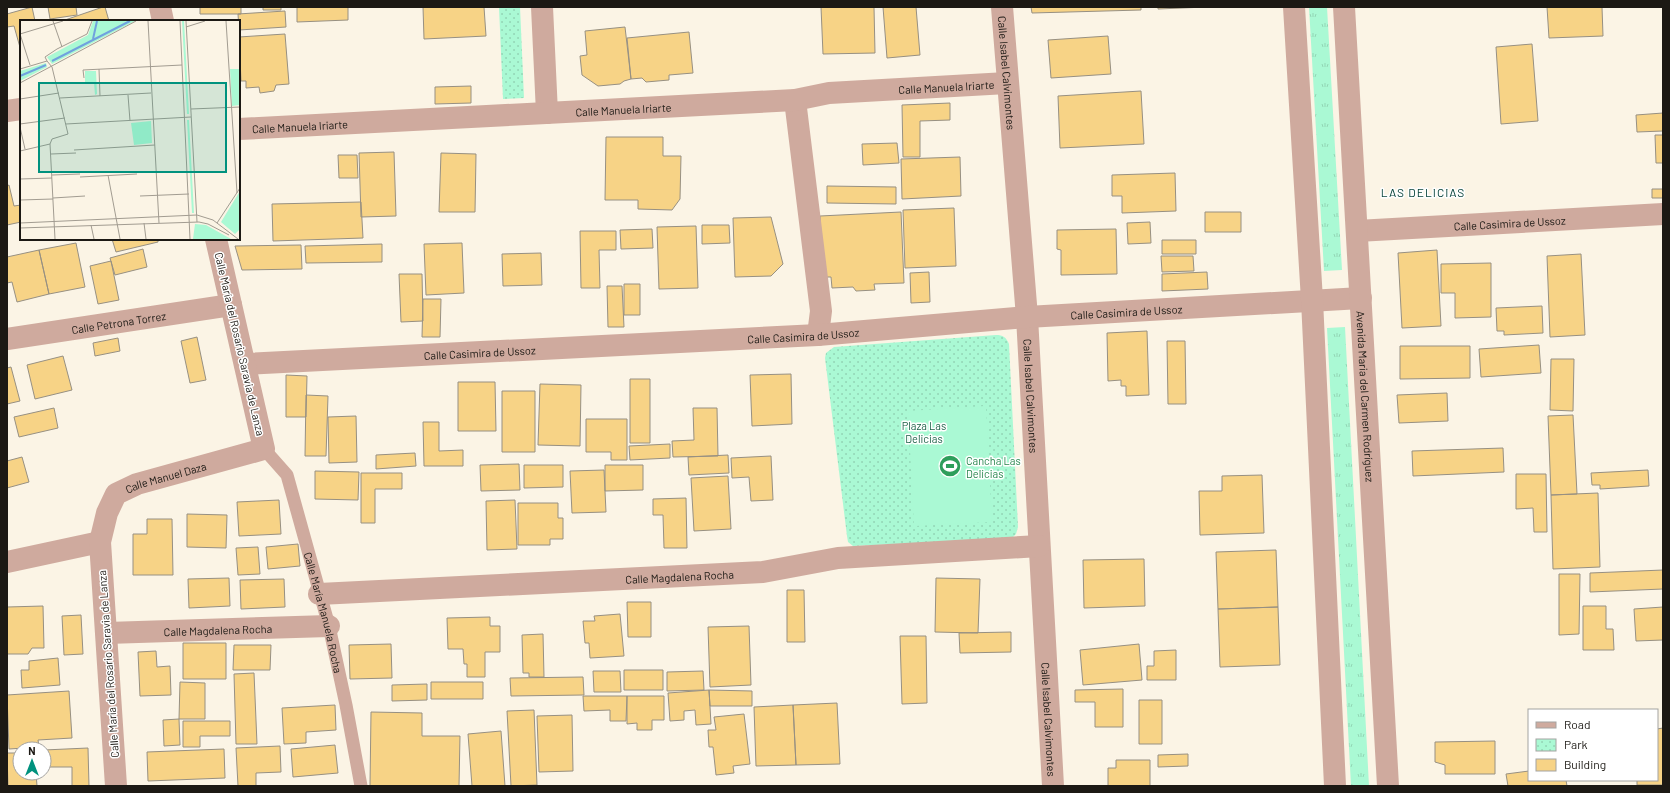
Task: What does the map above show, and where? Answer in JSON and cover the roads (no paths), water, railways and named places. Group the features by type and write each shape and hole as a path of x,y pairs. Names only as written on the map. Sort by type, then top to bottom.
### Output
{"street":[{"path":"160,7 164,20"},
{"path":"542,7 547,113"},
{"name":"Calle Isabel Calvimontes","path":"1002,7 1027,317 1053,786"},
{"path":"1294,7 1312,300 1335,786"},
{"name":"Avenida Maria del Carmen Rodríguez","path":"1344,7 1388,786"},
{"name":"Calle Manuela Iriarte","path":"240,129 794,100 829,93 1007,83"},
{"path":"794,100 821,311 818,335"},
{"path":"7,111 20,109"},
{"name":"Calle Casimira de Ussoz","path":"1357,231 1663,214"},
{"name":"Calle María del Rosario Saravia de Lanza","path":"216,240 264,449"},
{"name":"Calle Casimira de Ussoz","path":"245,364 818,335 1027,317 1360,298"},
{"name":"Calle Petrona Torrez","path":"7,339 231,305"},
{"name":"Calle Manuel Daza","path":"100,542 107,513 116,494 137,484 264,449"},
{"path":"7,562 100,542"},
{"name":"Calle María del Rosario Saravia de Lanza","path":"100,542 116,786"},
{"name":"Calle Magdalena Rocha","path":"319,594 763,572 838,558 1040,546"},
{"name":"Calle Magdalena Rocha","path":"107,633 329,626"}],"lane":[{"name":"Calle María Manuela Rocha","path":"264,449 287,475 329,626 361,786"}],"place":[{"name":"Cancha Las Delicias","path":"950,466"}],"district":[{"name":"LAS DELICIAS","path":"1423,192"}],"park label":[{"name":"Plaza Las Delicias","path":"924,431"}]}
